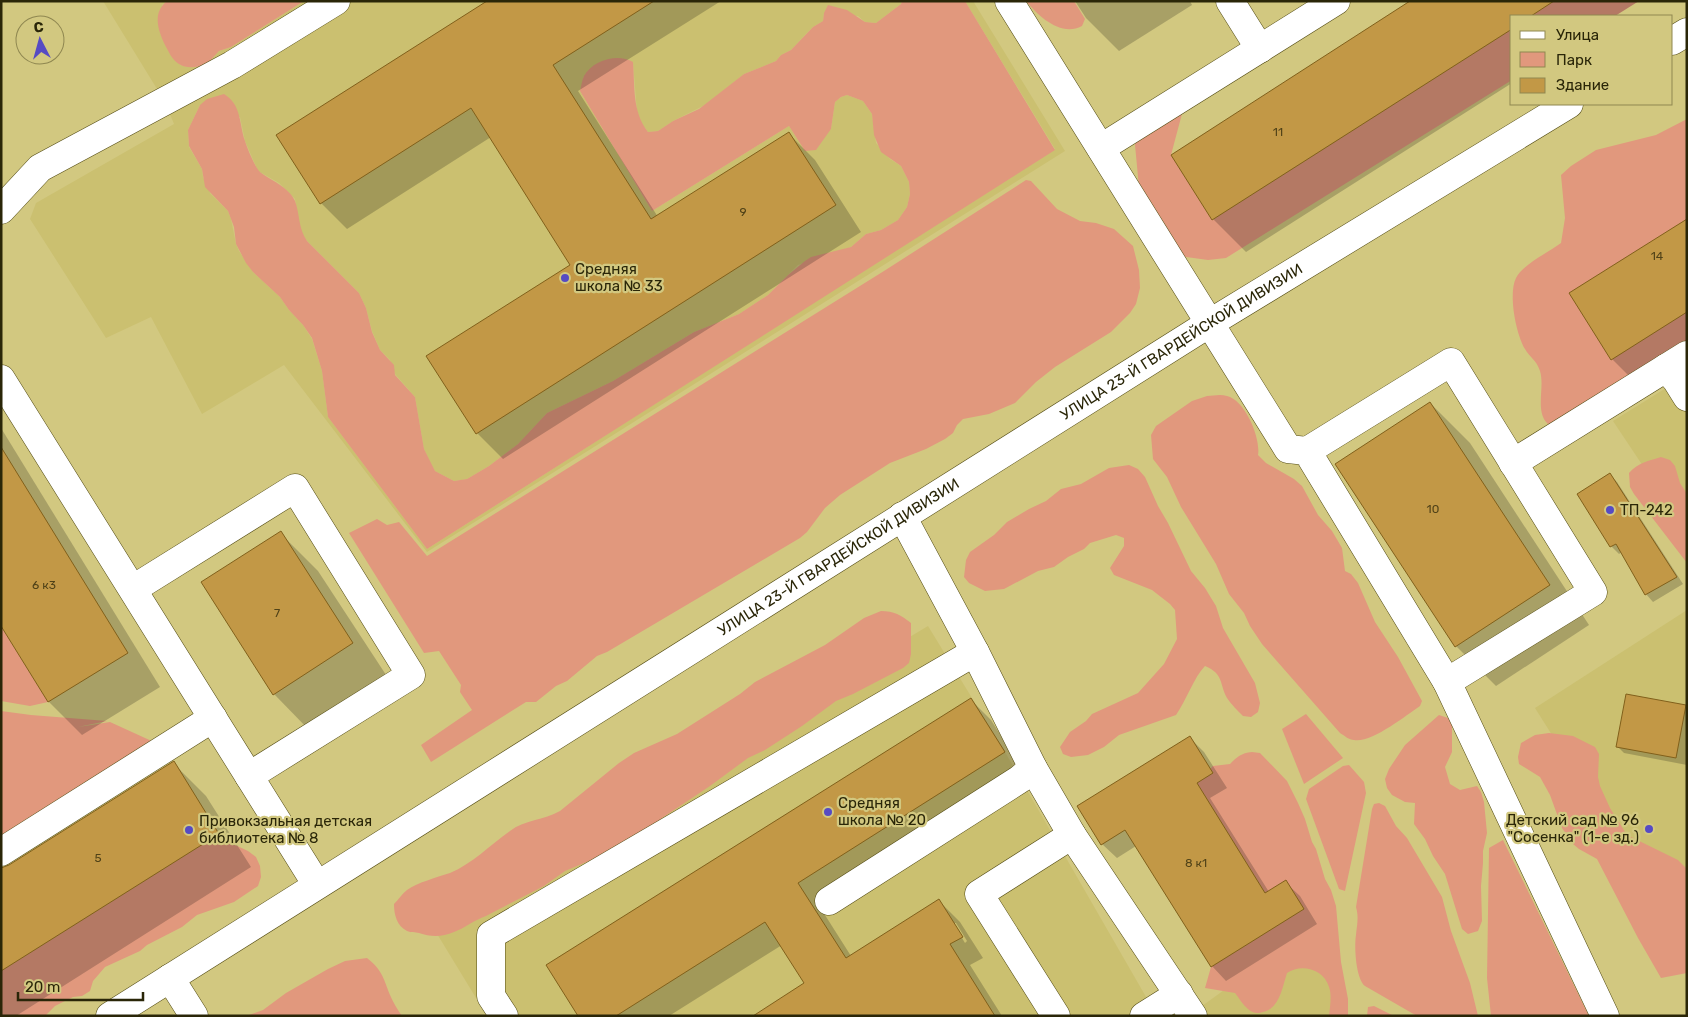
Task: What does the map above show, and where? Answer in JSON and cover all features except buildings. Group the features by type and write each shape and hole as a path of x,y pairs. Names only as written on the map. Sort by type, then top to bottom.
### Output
{"street":[{"path":"1,210 40,168 232,65 336,1"},
{"path":"1009,1 1288,449 1307,452 1451,362 1593,592 1447,682"},
{"path":"1230,1 1260,49"},
{"path":"1100,148 1336,1"},
{"path":"1673,40 1687,32"},
{"name":"УЛИЦА 23-Й ГВАРДЕЙСКОЙ ДИВИЗИИ","path":"110,1016 1210,323 1567,105"},
{"path":"1514,463 1676,362 1677,381 1687,397"},
{"path":"1,379 317,885"},
{"path":"1307,452 1447,682 1606,1016"},
{"path":"132,589 295,488 411,675 249,776"},
{"path":"902,516 975,652 1032,768 1072,835 1186,1005 1144,1016"},
{"path":"504,1016 491,996 491,935 975,652"},
{"path":"1,852 213,718"},
{"path":"829,901 1020,779 1032,768"},
{"path":"1056,1016 978,894 1072,835"},
{"path":"170,978 194,1016"}],"shaded area":[{"name":"Средняя школа № 33","path":"103,1 167,1 162,5 180,65 197,67 219,51 231,47 304,1 902,1 901,4 876,23 865,22 858,16 824,13 823,21 813,27 791,50 781,55 776,61 744,74 707,104 673,121 658,131 648,132 641,123 637,113 633,62 584,76 580,91 652,211 789,126 805,151 831,129 835,102 847,95 863,101 872,114 876,143 890,159 901,166 909,182 910,194 907,207 898,220 881,230 866,234 851,247 798,265 768,295 739,314 694,332 613,381 547,413 518,444 489,466 462,480 454,481 435,471 431,465 424,449 415,397 395,374 390,360 380,350 359,293 302,234 295,199 279,183 258,171 245,141 240,117 200,105 188,130 189,147 202,169 203,177 210,193 228,211 239,251 253,272 280,297 312,339 322,371 328,417 427,549 1055,149 965,1 973,1 1065,151 427,552 284,365 202,414 151,317 106,338 30,219 36,203 174,124 165,102"},
{"path":"1687,375 1687,532 1613,421"},
{"name":"Детский сад № 96 \"Сосенка\" (1-е зд.)","path":"1687,610 1687,949 1535,708"},
{"name":"Средняя школа № 20","path":"928,626 1005,752 1157,1016 487,1016 431,924"},
{"path":"1329,914 1337,1016 1188,1016 1191,1014"}],"green space":[{"path":"167,1 304,1 231,47 219,51 206,65 185,67 171,56 160,33 159,11"},
{"path":"902,1 965,1 1055,150 427,549 328,417 322,371 312,338 280,297 246,263 236,244 234,227 228,211 205,187 202,169 189,146 188,130 200,105 207,99 224,94 230,98 237,109 246,144 258,170 292,196 297,206 302,231 307,241 359,293 380,350 394,365 395,375 415,397 424,449 435,471 454,481 467,479 489,466 518,444 547,413 613,381 694,332 739,314 768,295 788,275 811,257 851,247 866,234 881,230 898,220 907,207 910,194 909,182 901,166 881,152 874,135 872,114 863,101 847,95 835,102 831,129 816,150 805,151 789,126 652,211 580,91 583,78 588,70 600,62 613,58 627,59 633,62 635,98 639,116 648,132 658,131 673,121 699,109 744,74 776,61 781,55 791,50 813,27 823,21 828,5 847,10 865,22 876,23 901,4"},
{"path":"1026,1 1074,1 1085,19 1082,26 1074,29 1058,27 1044,19"},
{"path":"1554,1 1639,1 1617,15 1533,15"},
{"path":"1510,30 1510,81 1226,258 1208,260 1179,256 1139,187 1135,145 1137,137 1183,110 1171,155 1212,220"},
{"path":"1687,119 1687,358 1557,429 1554,428 1543,418 1540,371 1525,349 1516,324 1513,294 1516,278 1530,263 1561,243 1565,218 1561,175 1571,166 1596,150 1656,135"},
{"path":"1026,180 1031,181 1057,209 1080,221 1096,223 1114,229 1133,246 1139,270 1140,288 1136,304 1130,313 1111,332 1055,367 1036,382 1015,403 989,414 963,419 953,433 945,439 926,449 890,463 840,495 825,508 807,532 800,538 607,652 597,656 567,681 556,686 536,702 526,702 431,762 421,745 472,710 460,692 461,685 439,651 424,653 349,533 377,519 387,525 399,522 427,556 884,271"},
{"path":"1219,395 1234,399 1246,412 1254,430 1257,439 1258,455 1266,463 1294,479 1302,486 1318,515 1332,531 1342,548 1345,571 1351,574 1358,583 1375,622 1398,657 1422,701 1420,706 1379,733 1361,740 1354,740 1340,733 1262,644 1244,613 1229,594 1216,564 1181,507 1167,477 1153,459 1151,435 1156,426 1192,401 1207,396"},
{"path":"1661,457 1670,460 1675,466 1680,483 1687,494 1687,563 1630,487 1629,473 1636,466"},
{"path":"1129,465 1138,469 1145,477 1191,571 1205,588 1216,606 1223,628 1255,683 1260,703 1258,712 1251,717 1243,716 1227,698 1220,679 1215,672 1205,666 1197,676 1176,715 1119,735 1104,747 1088,755 1071,757 1063,754 1060,747 1070,732 1086,721 1092,714 1138,693 1164,664 1177,639 1175,610 1152,590 1114,575 1110,568 1124,546 1124,538 1116,535 1090,543 1084,549 1054,567 1038,571 1004,589 985,591 969,583 964,577 966,560 970,552 994,535 1007,522 1046,501 1061,489 1081,484 1109,468"},
{"path":"881,611 897,614 911,623 911,654 909,663 903,668 836,701 765,750 748,758 653,826 608,853 565,871 544,886 486,916 454,932 441,936 408,932 398,923 394,904 411,887 458,869 516,827 560,811 634,753 677,734 740,694 755,682 825,645 864,618"},
{"path":"1,626 48,702 30,706 1,701"},
{"path":"1,711 107,721 78,727 110,722 156,743 1,839"},
{"path":"1306,714 1343,758 1304,784 1282,729"},
{"path":"1439,715 1448,718 1452,723 1452,752 1445,767 1450,784 1460,790 1477,786 1484,802 1487,833 1483,851 1481,886 1482,921 1478,931 1468,934 1462,929 1445,874 1414,824 1415,803 1405,802 1392,795 1387,788 1385,779 1389,769 1405,745"},
{"path":"1549,733 1573,736 1595,747 1599,754 1598,777 1600,786 1610,808 1627,835 1678,860 1687,869 1687,973 1661,978 1597,859 1573,844 1562,828 1550,795 1540,777 1519,764 1518,757 1521,743 1535,735"},
{"path":"1245,753 1260,753 1287,781 1305,819 1325,879 1331,890 1336,906 1341,962 1348,999 1348,1016 1329,1016 1331,997 1329,987 1322,976 1311,969 1299,968 1287,973 1277,1002 1269,1010 1261,1013 1255,1013 1244,1006 1235,993 1205,988 1211,967 1303,909 1265,893 1197,783 1213,766 1230,764"},
{"path":"1349,765 1364,782 1366,793 1345,891 1339,889 1306,799 1309,789 1343,766"},
{"path":"1379,803 1385,806 1396,826 1407,838 1442,897 1451,931 1470,983 1478,1016 1417,1016 1365,986 1362,982 1356,955 1355,940 1358,918 1356,907 1372,809 1374,804"},
{"path":"219,834 256,857 260,866 261,877 258,886 234,902 197,915 182,927 147,945 140,951 105,967 93,981 90,991 55,1006 45,1016 1,1016 1,971"},
{"path":"1503,840 1589,1016 1491,1016 1487,978 1489,848"},
{"path":"367,958 382,974 392,1000 402,1016 246,1016 263,1010 286,993 328,969 345,961"},
{"path":"1374,1006 1394,1016 1367,1016 1368,1007"}],"place":[{"name":"Средняя школа № 33","path":"565,278"},
{"name":"ТП-242","path":"1610,510"},
{"name":"Средняя школа № 20","path":"828,812"},
{"name":"Детский сад № 96 \"Сосенка\" (1-е зд.)","path":"1649,829"},
{"name":"Привокзальная детская библиотека № 8","path":"189,830"}]}
